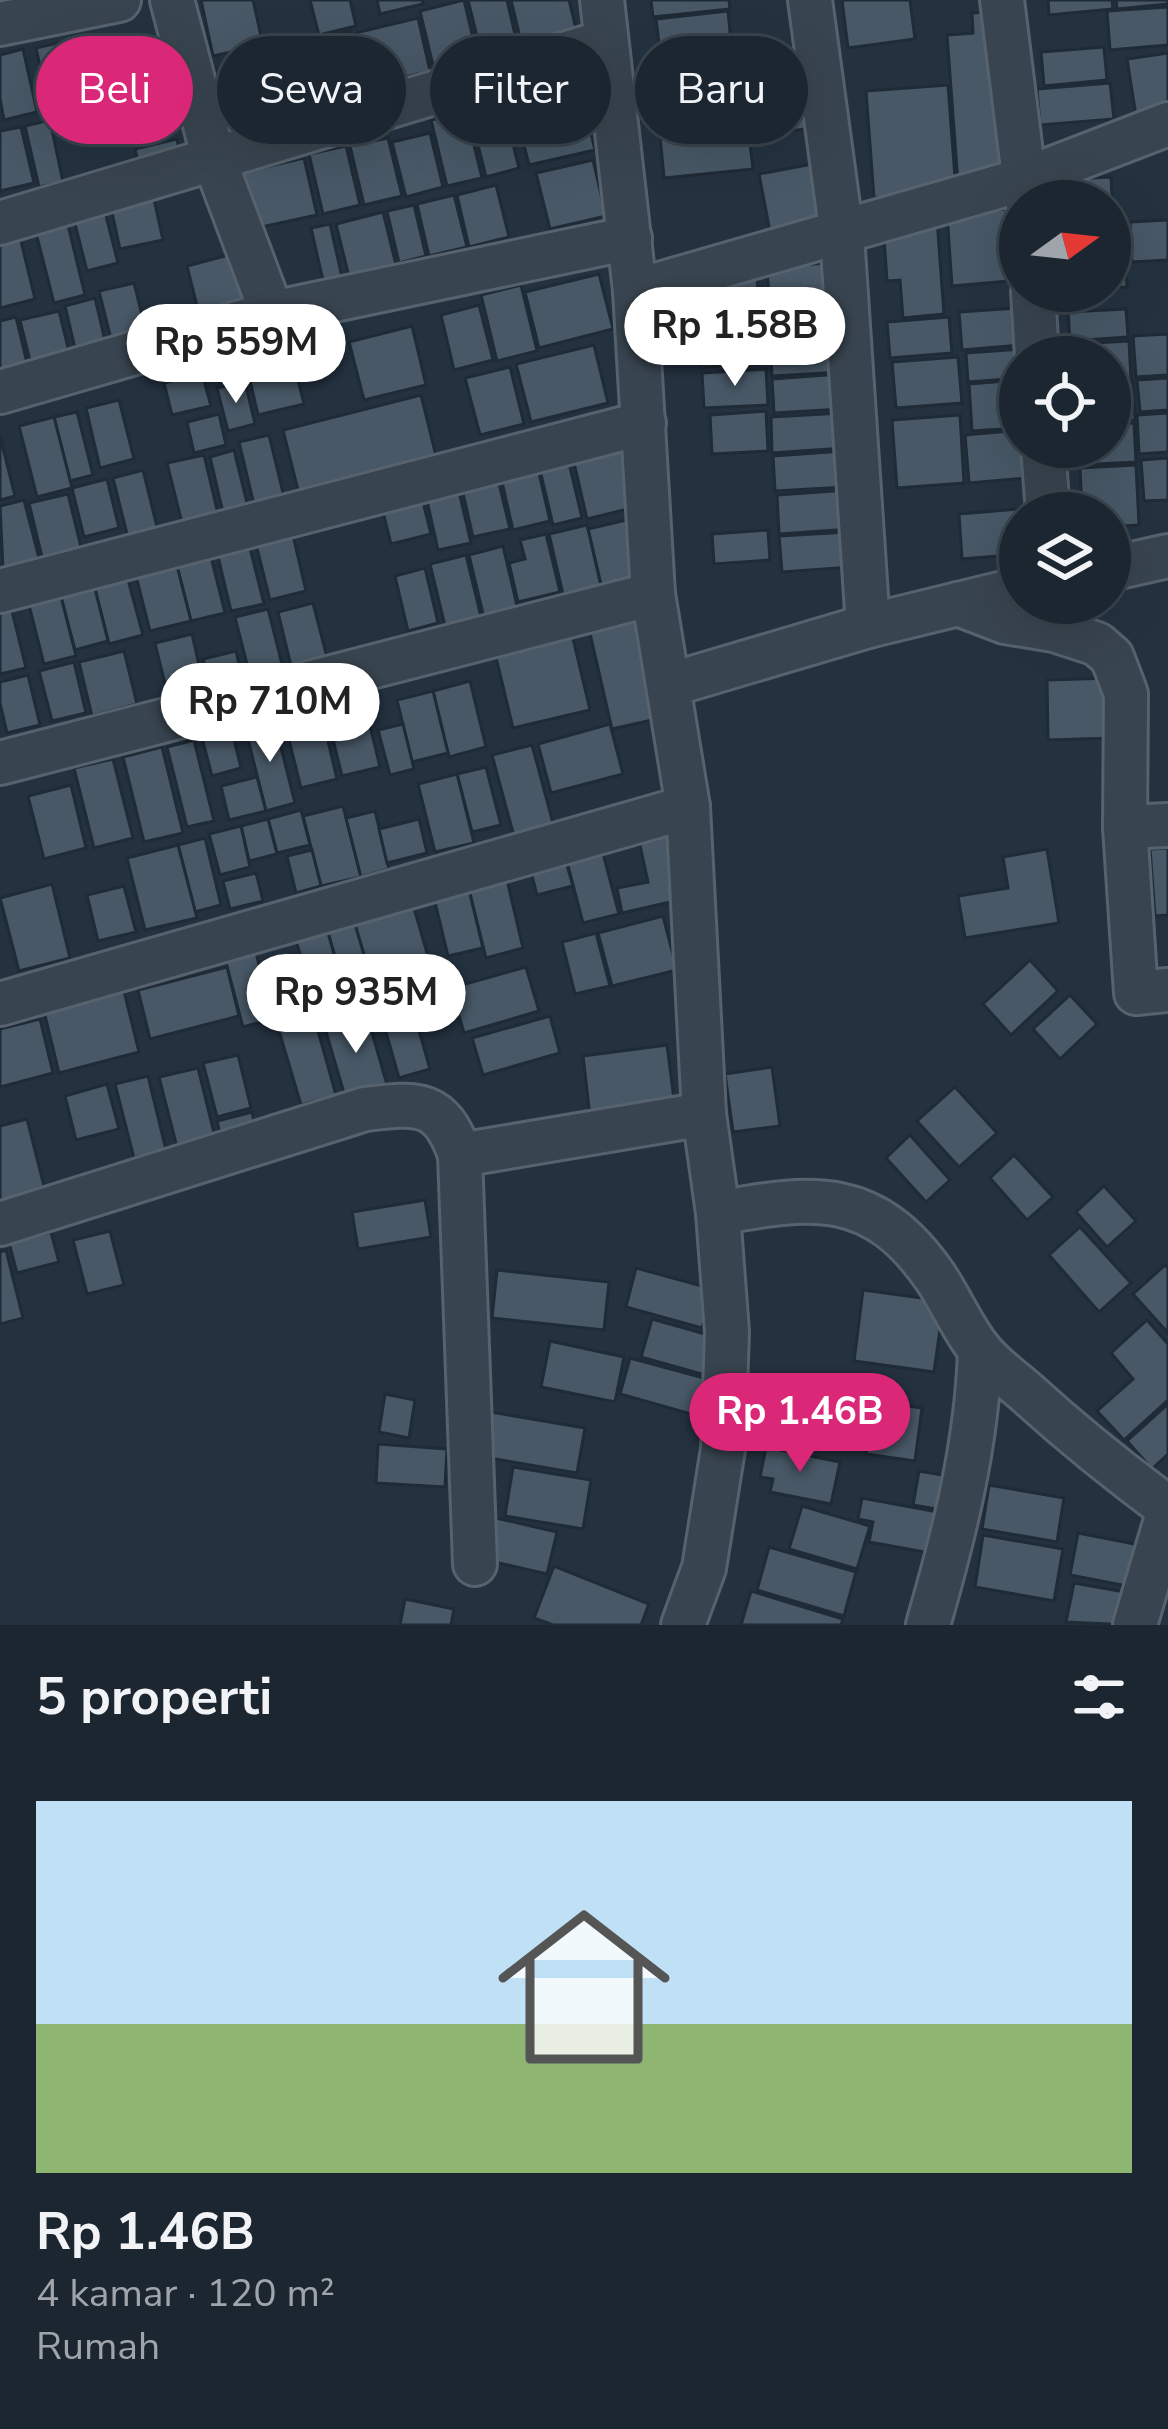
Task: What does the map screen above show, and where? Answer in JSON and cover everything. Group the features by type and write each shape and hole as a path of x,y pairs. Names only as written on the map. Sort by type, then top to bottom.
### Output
{"street":[{"path":"0,24 119,0"},
{"path":"172,0 214,159 272,313"},
{"path":"602,0 604,36"},
{"path":"810,0 842,235 868,626"},
{"path":"1002,0 1025,180"},
{"path":"0,223 430,94"},
{"path":"611,95 635,291 653,594 688,807 704,1114 727,1332 723,1449 704,1568 683,1625"},
{"path":"1048,180 1168,124"},
{"path":"635,291 999,197"},
{"path":"0,392 272,313 630,238"},
{"path":"0,591 644,423"},
{"path":"1131,564 1168,556"},
{"path":"0,763 653,594"},
{"path":"669,685 868,626 999,594"},
{"path":"958,604 1005,622 1054,630 1096,644 1112,657 1126,694 1125,827 1136,993 1168,990"},
{"path":"0,1004 688,807"},
{"path":"1125,827 1168,825"},
{"path":"0,1224 365,1109 430,1108 451,1128 460,1155 475,1564"},
{"path":"460,1155 704,1114"},
{"path":"718,1213 786,1201 832,1202 865,1210 905,1240 980,1351 1092,1453 1168,1510 1136,1625"},
{"path":"928,1625 953,1538 973,1440 980,1351"}],"building":[{"path":"201,0 253,0 261,36 217,36 217,55 213,56"},
{"path":"310,0 350,0 356,26 319,35"},
{"path":"377,0 422,0 423,4 380,14"},
{"path":"464,0 472,36 430,36 430,53 420,11"},
{"path":"468,0 507,0 515,36 477,36"},
{"path":"511,0 569,0 578,36 520,36"},
{"path":"651,0 729,0 730,9 653,17"},
{"path":"842,0 910,0 915,39 848,48"},
{"path":"1048,0 1112,0 1113,9 1049,15"},
{"path":"1116,0 1168,0 1168,4 1117,9"},
{"path":"1168,7 1168,45 1110,50 1107,11"},
{"path":"728,11 730,36 658,36 656,19"},
{"path":"1003,11 1016,178 958,183 947,35 973,33 972,13"},
{"path":"418,18 430,71 406,77 406,36 355,33"},
{"path":"1104,47 1107,80 1044,86 1041,52"},
{"path":"23,49 36,112 4,120 0,55"},
{"path":"808,51 814,89 808,90"},
{"path":"1168,53 1168,111 1136,116 1127,59"},
{"path":"1110,83 1114,119 1040,125 1037,89"},
{"path":"948,85 956,191 874,198 866,91"},
{"path":"816,92 820,127 808,129 808,93"},
{"path":"36,123 36,144 55,144 63,182 39,187 25,126"},
{"path":"21,127 34,183 0,191 0,131"},
{"path":"430,133 443,187 406,197 393,144 406,144 406,139"},
{"path":"178,144 182,162 140,171 135,149"},
{"path":"389,144 402,196 364,205 350,146"},
{"path":"437,144 474,144 482,178 447,186"},
{"path":"478,144 513,144 519,168 486,177"},
{"path":"524,144 594,144 595,150 529,165"},
{"path":"661,144 750,144 753,169 664,178"},
{"path":"346,146 360,205 323,214 309,154"},
{"path":"304,158 317,215 252,229 240,173"},
{"path":"593,160 606,216 550,229 536,173"},
{"path":"823,162 834,220 770,232 759,174"},
{"path":"1111,177 1111,180 1048,180"},
{"path":"496,185 509,237 469,247 457,195"},
{"path":"152,190 163,240 120,249 109,199"},
{"path":"454,195 467,247 429,256 417,204"},
{"path":"103,204 118,263 87,271 72,212"},
{"path":"414,205 426,256 399,263 387,211"},
{"path":"999,210 999,282 952,286 947,214"},
{"path":"383,212 397,269 350,281 336,224"},
{"path":"937,219 944,314 903,318 900,280 887,281 883,223"},
{"path":"1168,220 1168,260 1132,262 1131,222"},
{"path":"330,224 344,286 325,289 311,228"},
{"path":"68,225 85,295 54,303 36,233"},
{"path":"20,237 35,299 0,308 0,242"},
{"path":"232,254 247,315 202,326 187,266"},
{"path":"834,263 838,330 771,334 767,266"},
{"path":"599,274 613,329 539,348 525,292"},
{"path":"757,275 762,364 701,367 696,279"},
{"path":"134,283 150,347 115,355 99,291"},
{"path":"521,285 537,351 497,361 481,295"},
{"path":"95,298 109,358 79,365 65,306"},
{"path":"479,305 493,360 454,370 441,315"},
{"path":"59,311 73,368 34,377 20,320"},
{"path":"959,312 1017,312 1019,336 999,336 999,347 962,350"},
{"path":"1068,312 1126,312 1128,336 1070,336"},
{"path":"16,317 31,380 0,387 0,321"},
{"path":"949,317 952,353 890,358 887,322"},
{"path":"412,326 426,385 364,400 349,342"},
{"path":"838,333 841,372 772,376 770,337"},
{"path":"1168,334 1168,375 1136,377 1133,336"},
{"path":"594,345 608,403 531,422 516,364"},
{"path":"999,351 999,380 968,382 966,353"},
{"path":"958,357 962,403 896,408 892,362"},
{"path":"294,364 304,404 258,415 249,376"},
{"path":"510,367 524,424 480,435 465,378"},
{"path":"766,369 768,405 704,408 702,373"},
{"path":"202,373 211,406 172,415 164,383"},
{"path":"840,374 842,409 774,413 772,379"},
{"path":"1168,378 1168,410 1140,412 1137,380"},
{"path":"245,382 255,424 228,431 217,388"},
{"path":"999,382 999,429 972,431 969,384"},
{"path":"1133,382 1135,420 1131,420"},
{"path":"421,395 437,460 299,494 283,430"},
{"path":"119,400 134,459 100,468 86,408"},
{"path":"766,411 768,451 712,454 710,415"},
{"path":"77,412 93,475 70,481 54,417"},
{"path":"842,413 844,448 772,453 771,417"},
{"path":"1168,413 1168,452 1139,454 1137,415"},
{"path":"219,414 226,445 194,453 187,422"},
{"path":"960,415 964,483 897,488 892,420"},
{"path":"54,417 72,488 37,497 19,426"},
{"path":"1134,423 1136,462 1131,462"},
{"path":"999,432 999,468 1038,468 1039,477 969,483 965,435"},
{"path":"269,435 286,505 256,513 239,442"},
{"path":"0,436 15,496 0,500"},
{"path":"620,442 636,507 587,519 572,454"},
{"path":"234,450 249,511 224,517 210,457"},
{"path":"844,451 846,487 775,491 773,456"},
{"path":"204,455 220,522 184,531 167,463"},
{"path":"1168,458 1168,500 1144,501 1141,460"},
{"path":"536,460 550,521 513,530 499,469"},
{"path":"569,463 582,518 553,525 540,470"},
{"path":"1136,465 1139,525 1131,526 1131,492 1081,492 1080,468"},
{"path":"143,470 161,543 131,550 113,478"},
{"path":"496,471 510,529 473,537 460,480"},
{"path":"107,479 119,528 84,537 72,488"},
{"path":"456,479 471,543 438,550 424,487"},
{"path":"848,490 851,529 779,534 777,495"},
{"path":"68,494 82,551 43,561 29,503"},
{"path":"421,494 431,534 391,544 381,504"},
{"path":"24,500 40,562 3,570 0,506"},
{"path":"999,511 999,556 962,559 959,514"},
{"path":"626,520 641,580 602,589 588,529"},
{"path":"587,525 601,586 563,594 549,534"},
{"path":"768,530 770,560 714,564 712,534"},
{"path":"292,531 306,591 270,600 255,540"},
{"path":"849,532 852,567 782,572 779,536"},
{"path":"546,534 560,592 518,602 509,563 525,559 520,540"},
{"path":"248,540 264,604 231,611 216,548"},
{"path":"503,546 519,614 485,622 469,555"},
{"path":"210,553 225,613 191,621 176,562"},
{"path":"466,555 482,621 446,630 430,564"},
{"path":"176,562 191,621 150,631 135,572"},
{"path":"425,568 438,623 408,631 395,576"},
{"path":"127,576 143,635 109,644 94,585"},
{"path":"94,585 108,641 75,650 60,593"},
{"path":"60,593 76,656 44,664 28,601"},
{"path":"313,603 328,661 292,670 278,612"},
{"path":"11,607 26,668 0,674 0,610"},
{"path":"268,609 284,672 251,680 235,617"},
{"path":"638,617 661,718 612,729 589,629"},
{"path":"571,630 590,710 513,728 494,649"},
{"path":"192,634 204,687 168,696 155,643"},
{"path":"124,651 137,704 92,716 79,662"},
{"path":"236,651 243,681 211,689 203,659"},
{"path":"74,662 86,713 52,721 39,671"},
{"path":"28,675 40,725 7,733 0,682"},
{"path":"1112,678 1114,738 1048,740 1047,680"},
{"path":"470,681 486,747 449,757 433,691"},
{"path":"433,691 448,753 412,762 397,700"},
{"path":"364,701 380,767 342,776 326,711"},
{"path":"320,707 337,779 301,788 283,716"},
{"path":"274,720 295,803 266,811 245,727"},
{"path":"403,724 414,769 390,775 378,730"},
{"path":"610,724 623,774 551,793 538,744"},
{"path":"232,731 241,768 212,776 202,738"},
{"path":"194,740 214,821 187,827 167,747"},
{"path":"532,745 556,834 516,844 492,755"},
{"path":"162,747 183,833 144,842 123,757"},
{"path":"113,759 133,838 94,848 74,768"},
{"path":"486,767 501,825 472,832 457,774"},
{"path":"457,774 474,843 435,852 418,784"},
{"path":"257,777 266,811 229,820 221,786"},
{"path":"71,785 86,848 44,859 28,796"},
{"path":"343,806 361,877 321,886 303,816"},
{"path":"301,810 310,845 277,853 268,819"},
{"path":"375,811 389,869 361,877 346,818"},
{"path":"268,819 277,854 249,861 241,826"},
{"path":"419,819 427,853 387,863 379,829"},
{"path":"241,826 250,867 220,875 209,834"},
{"path":"674,833 688,898 622,913 617,888 648,882 639,841"},
{"path":"205,838 221,905 195,912 178,845"},
{"path":"599,838 619,914 583,923 563,847"},
{"path":"178,845 197,918 145,930 127,858"},
{"path":"562,848 573,886 537,895 527,856"},
{"path":"1168,848 1168,915 1155,916 1150,849"},
{"path":"1047,849 1059,923 965,938 958,896 1008,888 1003,857"},
{"path":"312,850 321,886 296,893 287,856"},
{"path":"256,873 263,901 230,909 223,881"},
{"path":"507,880 523,948 486,958 469,890"},
{"path":"52,884 70,958 19,971 0,898"},
{"path":"124,886 136,932 98,941 87,895"},
{"path":"469,890 483,948 448,956 434,898"},
{"path":"409,891 432,970 373,987 350,908"},
{"path":"352,914 375,992 347,1000 325,922"},
{"path":"663,916 677,970 612,986 598,933"},
{"path":"325,922 338,968 307,977 293,931"},
{"path":"596,933 610,986 575,994 562,942"},
{"path":"253,940 272,1019 243,1027 222,948"},
{"path":"1030,960 1058,991 1011,1035 983,1004"},
{"path":"227,967 239,1016 150,1039 138,990"},
{"path":"526,967 539,1011 464,1033 451,988"},
{"path":"331,970 339,999 310,1008 302,978"},
{"path":"302,978 312,1014 277,1024 267,988"},
{"path":"121,979 139,1052 59,1073 41,999"},
{"path":"1070,995 1097,1024 1060,1059 1033,1029"},
{"path":"366,1012 388,1088 346,1100 324,1025"},
{"path":"550,1016 560,1053 483,1075 472,1038"},
{"path":"40,1019 53,1073 0,1087 0,1029"},
{"path":"315,1020 336,1095 301,1105 279,1031"},
{"path":"416,1020 430,1069 399,1078 385,1029"},
{"path":"667,1045 675,1107 590,1117 583,1056"},
{"path":"238,1055 251,1108 217,1117 203,1063"},
{"path":"772,1067 780,1126 733,1132 725,1074"},
{"path":"198,1068 216,1141 178,1151 159,1077"},
{"path":"148,1076 166,1150 134,1158 115,1084"},
{"path":"107,1084 119,1129 76,1140 65,1096"},
{"path":"955,1087 997,1133 959,1167 917,1121"},
{"path":"252,1112 256,1130 221,1139 217,1121"},
{"path":"27,1119 45,1190 0,1201 0,1126"},
{"path":"910,1135 950,1180 926,1202 886,1158"},
{"path":"1014,1155 1053,1197 1027,1220 990,1178"},
{"path":"1104,1186 1136,1221 1107,1247 1076,1212"},
{"path":"425,1200 431,1237 358,1249 352,1212"},
{"path":"1080,1227 1131,1283 1099,1312 1049,1255"},
{"path":"110,1231 124,1285 87,1294 73,1240"},
{"path":"51,1232 59,1262 17,1273 9,1243"},
{"path":"6,1250 23,1318 0,1324 0,1252"},
{"path":"1165,1265 1168,1268 1168,1333 1133,1294"},
{"path":"636,1268 713,1289 702,1328 626,1307"},
{"path":"497,1270 609,1282 604,1330 492,1318"},
{"path":"863,1290 944,1301 934,1372 854,1361"},
{"path":"652,1319 716,1337 705,1375 641,1357"},
{"path":"1147,1320 1168,1344 1168,1400 1124,1440 1097,1411 1133,1379 1111,1353"},
{"path":"550,1341 624,1357 615,1402 541,1387"},
{"path":"630,1358 715,1381 705,1418 620,1394"},
{"path":"385,1394 415,1400 409,1438 379,1432"},
{"path":"874,1401 922,1408 915,1461 866,1454"},
{"path":"1168,1404 1168,1454 1152,1469 1127,1441"},
{"path":"491,1412 585,1428 577,1473 483,1457"},
{"path":"378,1444 447,1449 445,1487 376,1483"},
{"path":"766,1447 840,1462 831,1504 770,1492 773,1479 760,1477"},
{"path":"513,1467 591,1480 583,1529 505,1516"},
{"path":"919,1471 954,1477 948,1511 913,1505"},
{"path":"989,1485 1064,1498 1057,1542 982,1529"},
{"path":"862,1498 938,1512 930,1553 869,1542 873,1522 858,1519"},
{"path":"802,1506 870,1526 857,1569 789,1549"},
{"path":"496,1518 557,1532 547,1574 486,1560"},
{"path":"1078,1533 1145,1546 1137,1588 1070,1575"},
{"path":"983,1535 1063,1549 1054,1601 975,1587"},
{"path":"769,1547 856,1572 844,1616 757,1590"},
{"path":"554,1566 649,1604 641,1625 553,1625 534,1618"},
{"path":"1074,1583 1136,1594 1130,1625 1066,1622"},
{"path":"751,1591 843,1619 841,1625 741,1625"},
{"path":"405,1599 454,1609 451,1625 400,1625"}]}
